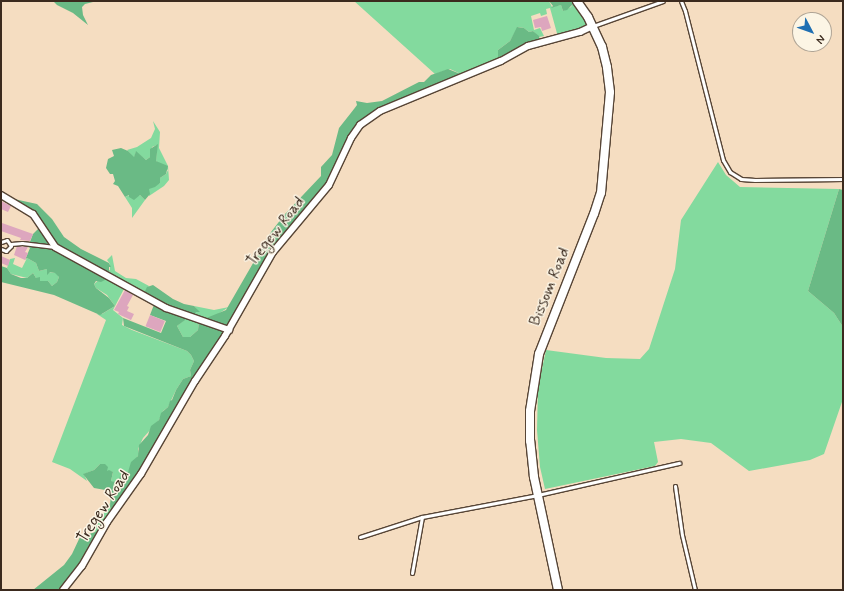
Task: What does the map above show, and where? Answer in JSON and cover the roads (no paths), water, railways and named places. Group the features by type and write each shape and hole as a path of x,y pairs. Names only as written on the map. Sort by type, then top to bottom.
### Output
{"street":[{"name":"Bissom Road","path":"558,590 538,495 530,441 530,411 536,370 545,337 594,214 604,173 610,104 609,80 602,47 593,26 577,1"},
{"name":"Tregew Road","path":"63,590 82,566 104,527 134,485 195,381 229,330 268,260 283,239 328,185 350,138 364,121 375,113 501,62 528,46 580,32 593,26"},
{"path":"1,196 33,214 54,247 166,308 229,330"}],"lane":[{"path":"593,26 662,1"},
{"path":"682,1 723,160 730,172 741,179 755,180 843,179"},
{"path":"1,242 7,240 11,244 22,243 54,247"},
{"path":"1,249 8,250 11,244"},
{"path":"360,538 422,517 538,495 679,463"},
{"path":"675,486 682,535 695,590"},
{"path":"412,573 422,517"}]}
